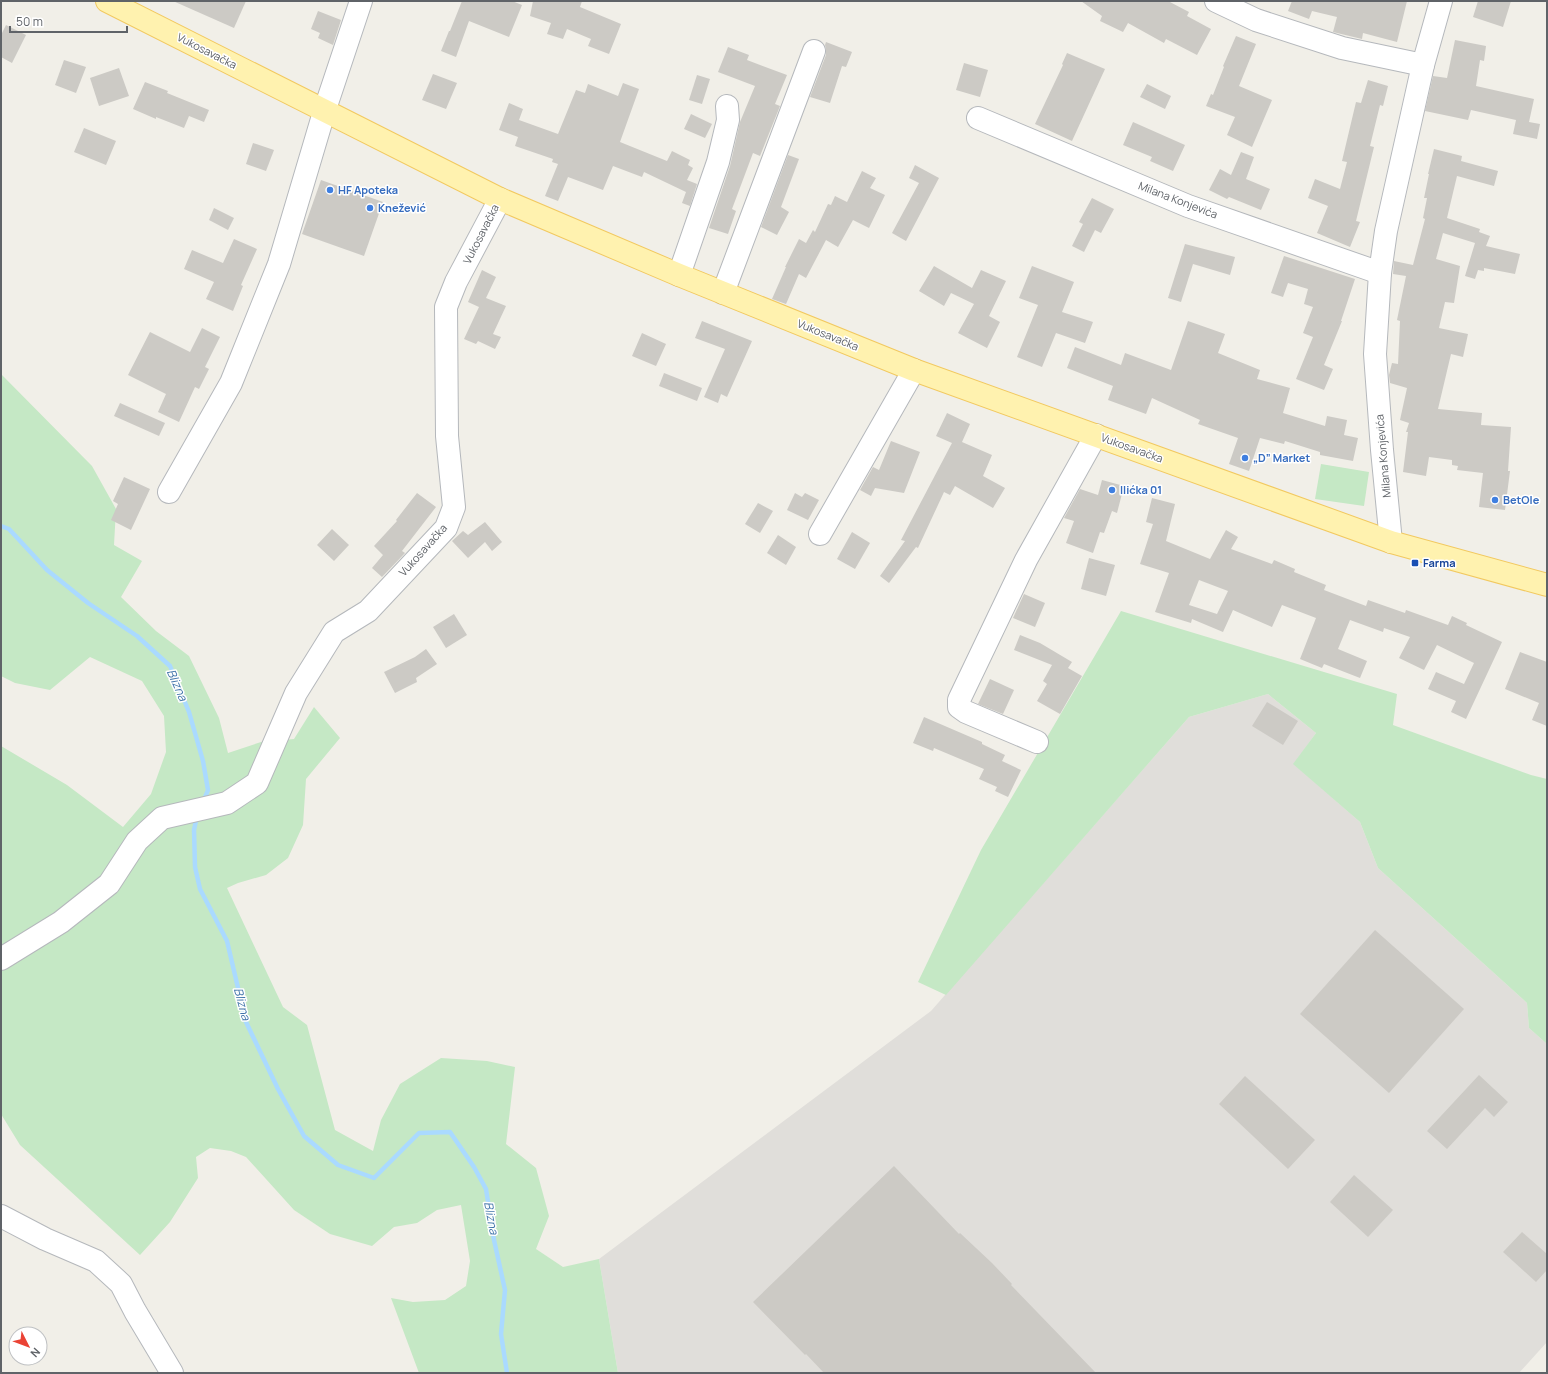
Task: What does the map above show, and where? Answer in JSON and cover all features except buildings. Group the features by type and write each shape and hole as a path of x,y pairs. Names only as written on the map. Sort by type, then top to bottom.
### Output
{"main road":[{"name":"Vukosavačka","path":"107,1 500,199 723,293 914,370 1391,542 1547,585"}],"street":[{"path":"169,492 231,383 279,264 325,110 361,1"},
{"path":"1216,1 1256,20 1342,48 1423,64"},
{"name":"Milana Konjevića","path":"1391,542 1375,354 1380,273 1386,231 1423,64 1441,1"},
{"path":"723,293 814,51"},
{"path":"679,275 718,162 728,120 727,106"},
{"name":"Milana Konjevića","path":"978,118 1188,206 1380,273"},
{"name":"Vukosavačka","path":"1,959 61,922 109,884 137,841 162,818 227,802 257,782 296,693 334,632 368,611 446,528 454,507 447,436 446,306 456,282 500,199"},
{"path":"820,534 914,370"},
{"path":"1037,742 966,712 959,707 959,700 1026,560 1096,436"},
{"path":"1,1216 45,1239 96,1261 121,1284 135,1311 172,1373"}],"shaded area":[{"path":"1268,694 1316,733 1294,764 1360,822 1378,868 1527,1003 1529,1028 1547,1044 1547,1342 1519,1373 618,1373 599,1259 931,1011 1189,717"}],"green space":[{"path":"1,374 92,466 116,509 114,545 142,561 121,597 156,631 189,656 219,718 228,753 261,742 294,739 314,707 340,738 306,779 303,825 288,858 266,875 238,883 227,888 283,1007 307,1025 335,1130 373,1151 381,1120 400,1084 441,1058 487,1061 515,1067 506,1144 536,1168 549,1216 536,1249 563,1267 599,1259 618,1373 419,1373 391,1298 413,1302 445,1300 466,1286 470,1261 461,1205 437,1210 417,1223 394,1227 372,1246 330,1234 294,1210 246,1157 231,1151 210,1148 196,1157 198,1178 170,1222 140,1255 20,1145 1,1114 1,746 67,785 123,827 151,794 166,752 164,716 142,681 90,657 50,690 15,683 1,676"},
{"path":"1321,464 1369,472 1364,506 1315,499"},
{"path":"1121,611 1397,694 1393,725 1531,775 1547,779 1547,1044 1529,1028 1527,1003 1378,868 1360,822 1293,764 1316,733 1268,694 1189,717 946,995 918,982 981,850"}],"waterway":[{"name":"Blizna","path":"1,526 9,529 47,570 88,603 137,636 170,666 189,712 203,761 208,790 203,802"},
{"name":"Blizna","path":"197,816 194,830 195,867 200,889 227,941 246,1022 278,1089 304,1136 338,1165 374,1178 419,1133 450,1132 474,1167 486,1189 494,1240 505,1290 501,1334 507,1373"}],"place":[{"name":"HF Apoteka","path":"330,190"},
{"name":"Knežević","path":"370,208"},
{"name":"„D” Market","path":"1245,458"},
{"name":"Ilićka 01","path":"1112,490"},
{"name":"BetOle","path":"1495,500"},
{"name":"Farma","path":"1415,563"}]}
